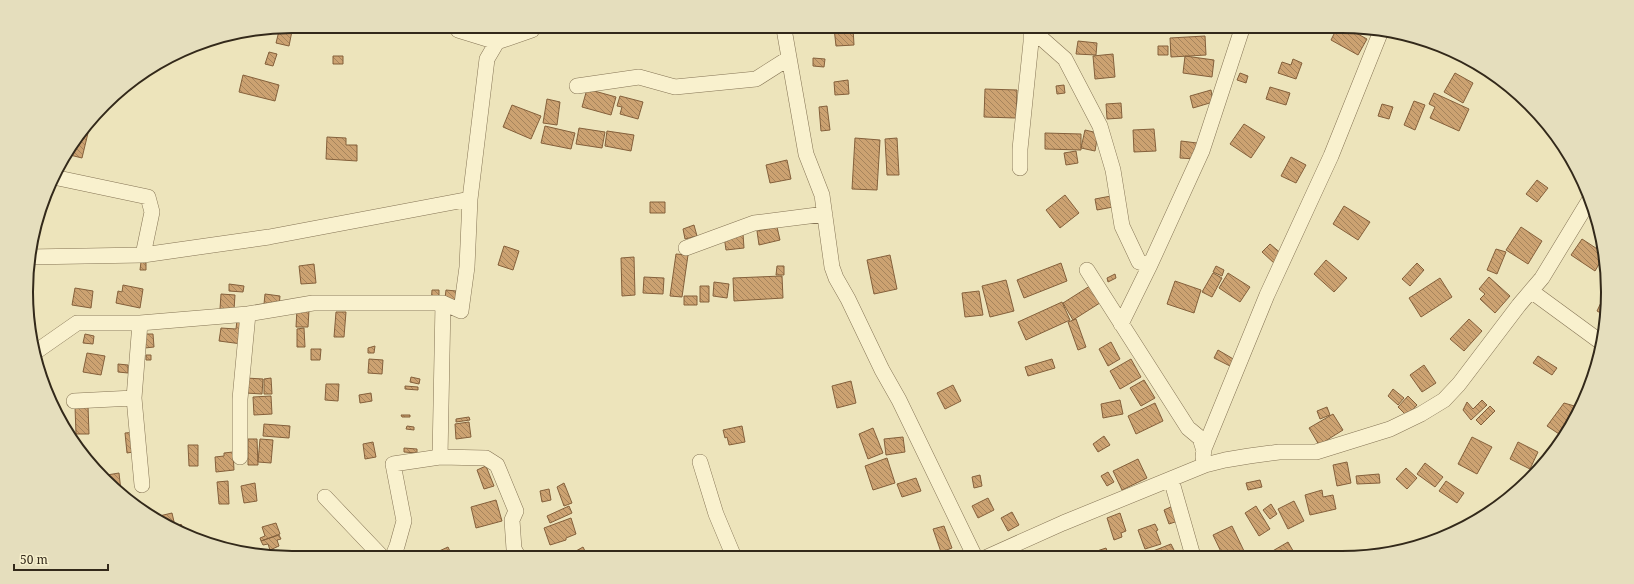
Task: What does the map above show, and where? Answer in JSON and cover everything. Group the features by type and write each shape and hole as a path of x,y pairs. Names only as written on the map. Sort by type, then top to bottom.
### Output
{"street":[{"path":"468,33 497,42 523,33"},
{"path":"785,33 806,154 822,195 832,266 836,278 898,400 968,551"},
{"path":"1020,168 1020,150 1031,33"},
{"path":"1036,33 1065,59 1100,126 1113,170 1122,226 1139,262 1150,265"},
{"path":"1121,324 1150,265 1202,151 1241,33"},
{"path":"1205,458 1267,295 1331,156 1379,36"},
{"path":"40,349 77,323 140,322 248,314 313,303 443,303 461,311 467,267 470,199 487,59 497,42"},
{"path":"577,86 639,77 675,87 756,79 789,58"},
{"path":"59,178 148,197 152,212 143,255"},
{"path":"35,257 143,255 269,236 470,199"},
{"path":"998,551 1062,523 1171,479 1205,458 1225,460 1279,452 1316,452 1390,429 1421,414 1444,400 1459,384 1542,278 1586,206"},
{"path":"686,248 754,222 825,214"},
{"path":"1088,270 1188,428 1200,438 1205,458"},
{"path":"1531,291 1597,339"},
{"path":"440,457 443,303"},
{"path":"240,457 240,399 248,314"},
{"path":"140,322 134,398 142,485"},
{"path":"74,401 134,398"},
{"path":"395,551 404,521 393,464 440,457 486,458 497,466 516,511 512,520 515,551"},
{"path":"700,462 716,514 731,551"},
{"path":"1171,479 1192,551"},
{"path":"325,497 376,551"}],"building":[{"path":"292,33 289,46 276,43 278,34"},
{"path":"835,33 853,33 854,45 836,46"},
{"path":"1334,33 1358,34 1367,39 1358,55 1331,40"},
{"path":"1205,36 1206,55 1171,57 1170,38"},
{"path":"1078,41 1097,43 1096,55 1076,54"},
{"path":"1158,46 1168,46 1168,55 1158,55"},
{"path":"269,52 277,54 273,66 265,64"},
{"path":"1113,54 1115,77 1095,79 1093,56"},
{"path":"333,56 343,56 343,64 333,64"},
{"path":"1185,56 1214,60 1212,77 1183,73"},
{"path":"813,58 825,59 824,67 813,66"},
{"path":"1293,59 1302,63 1296,79 1278,73 1282,62 1291,65"},
{"path":"1240,73 1248,76 1246,83 1237,80"},
{"path":"1455,73 1473,83 1463,103 1444,92"},
{"path":"243,75 279,85 275,101 239,92"},
{"path":"848,80 849,94 835,95 834,82"},
{"path":"1064,85 1065,93 1057,94 1056,86"},
{"path":"1270,87 1290,93 1286,105 1266,99"},
{"path":"587,89 616,97 611,115 582,107"},
{"path":"985,89 1017,90 1016,118 984,117"},
{"path":"1211,90 1213,102 1193,108 1190,96"},
{"path":"1434,93 1469,109 1459,131 1430,118 1435,107 1429,104"},
{"path":"620,96 643,102 638,119 620,114 622,107 617,106"},
{"path":"547,99 560,102 557,125 543,123"},
{"path":"1414,101 1425,105 1415,130 1404,125"},
{"path":"1121,103 1122,118 1107,119 1106,104"},
{"path":"1382,104 1393,107 1389,119 1378,116"},
{"path":"512,105 541,116 531,139 503,127"},
{"path":"827,106 830,130 821,131 819,107"},
{"path":"1244,124 1265,137 1251,158 1230,144"},
{"path":"545,126 575,133 571,149 541,143"},
{"path":"579,128 605,132 602,148 576,144"},
{"path":"1154,129 1156,151 1134,152 1133,130"},
{"path":"1085,130 1098,133 1095,151 1081,148"},
{"path":"607,131 634,135 631,151 605,146"},
{"path":"88,133 88,133 82,158 72,156"},
{"path":"1045,133 1081,134 1081,150 1045,149"},
{"path":"327,137 346,138 346,145 357,145 357,161 326,159"},
{"path":"855,138 880,140 877,190 852,189"},
{"path":"897,138 899,175 887,175 885,139"},
{"path":"1181,141 1197,143 1196,159 1180,158"},
{"path":"1076,151 1078,163 1066,165 1064,153"},
{"path":"1291,157 1306,165 1296,183 1281,176"},
{"path":"787,160 791,179 770,183 766,165"},
{"path":"1537,180 1548,188 1537,202 1526,194"},
{"path":"1065,195 1079,213 1060,228 1046,210"},
{"path":"1111,196 1113,207 1097,210 1095,199"},
{"path":"650,202 665,202 665,213 650,213"},
{"path":"1344,206 1370,222 1358,240 1333,224"},
{"path":"694,225 697,236 685,239 683,229"},
{"path":"777,227 780,240 759,245 757,231"},
{"path":"1521,227 1542,241 1528,264 1506,250"},
{"path":"743,234 744,248 726,250 724,236"},
{"path":"1582,239 1597,249 1599,264 1595,271 1571,255"},
{"path":"1270,244 1283,255 1275,264 1262,252"},
{"path":"504,246 519,251 513,270 498,265"},
{"path":"1496,249 1506,252 1497,274 1487,270"},
{"path":"676,254 688,255 682,297 670,296"},
{"path":"890,255 897,289 874,294 867,260"},
{"path":"634,257 635,295 622,296 621,258"},
{"path":"1326,260 1347,278 1334,292 1314,274"},
{"path":"141,262 146,263 146,270 140,270"},
{"path":"1061,263 1067,281 1024,298 1017,280"},
{"path":"1417,263 1424,270 1410,286 1402,279"},
{"path":"314,264 316,283 301,284 299,266"},
{"path":"777,266 784,266 784,275 776,275"},
{"path":"1216,266 1224,270 1222,276 1213,272"},
{"path":"1213,273 1222,278 1212,297 1202,292"},
{"path":"1228,273 1250,287 1240,302 1219,288"},
{"path":"1115,274 1116,278 1108,282 1107,278"},
{"path":"782,276 783,298 734,301 733,278"},
{"path":"644,277 664,278 663,294 643,293"},
{"path":"1489,277 1510,296 1495,313 1480,299 1485,294 1479,289"},
{"path":"1440,278 1452,297 1421,317 1409,298"},
{"path":"1006,280 1014,311 990,317 982,286"},
{"path":"1175,281 1201,290 1194,313 1167,304"},
{"path":"714,282 729,284 727,298 713,296"},
{"path":"229,284 244,286 243,292 229,291"},
{"path":"1093,284 1103,301 1073,320 1063,303"},
{"path":"123,285 143,289 140,308 116,303 118,291 122,292"},
{"path":"700,286 709,286 709,302 700,302"},
{"path":"75,288 93,291 91,308 72,305"},
{"path":"432,290 439,290 439,305 431,305"},
{"path":"446,290 456,291 455,308 444,307"},
{"path":"979,291 983,315 965,317 962,293"},
{"path":"221,294 235,295 234,310 220,309"},
{"path":"265,294 280,296 279,306 264,304"},
{"path":"684,296 697,296 697,305 684,305"},
{"path":"1062,302 1070,320 1026,340 1018,322"},
{"path":"1600,304 1600,313 1597,311"},
{"path":"297,309 309,310 308,327 296,327"},
{"path":"336,312 346,312 344,337 334,337"},
{"path":"1076,319 1086,347 1078,350 1068,322"},
{"path":"1469,319 1482,331 1464,351 1450,339"},
{"path":"237,320 245,321 242,344 219,341 221,328 236,329"},
{"path":"304,328 305,347 297,347 297,329"},
{"path":"85,334 94,336 93,344 83,343"},
{"path":"144,334 153,334 154,347 145,348"},
{"path":"1111,342 1120,359 1108,366 1099,349"},
{"path":"375,346 374,353 368,353 368,348"},
{"path":"311,349 321,349 320,360 311,360"},
{"path":"1218,350 1235,360 1232,367 1214,358"},
{"path":"87,353 105,356 101,375 83,372"},
{"path":"146,355 151,355 151,360 146,360"},
{"path":"1538,356 1557,368 1552,375 1533,363"},
{"path":"369,359 383,360 382,374 368,373"},
{"path":"1052,359 1055,368 1028,376 1025,367"},
{"path":"1131,359 1141,377 1120,389 1110,371"},
{"path":"118,364 128,365 128,373 118,372"},
{"path":"1424,365 1436,383 1422,392 1410,375"},
{"path":"411,377 420,379 419,384 410,382"},
{"path":"246,378 263,379 262,394 246,393"},
{"path":"271,378 272,394 264,394 264,379"},
{"path":"1144,380 1155,398 1141,406 1130,388"},
{"path":"851,381 856,403 837,408 832,386"},
{"path":"326,384 339,384 338,401 325,400"},
{"path":"953,385 961,401 945,409 937,393"},
{"path":"405,386 418,387 418,390 405,389"},
{"path":"1393,389 1404,398 1398,405 1388,396"},
{"path":"371,393 372,401 360,403 359,395"},
{"path":"271,396 272,414 254,415 253,397"},
{"path":"1408,396 1417,405 1407,416 1398,407"},
{"path":"1120,400 1123,414 1103,418 1101,404"},
{"path":"1482,400 1487,405 1471,420 1463,410 1467,402 1473,409"},
{"path":"1155,403 1163,421 1136,434 1128,416"},
{"path":"1564,403 1574,406 1558,434 1547,426"},
{"path":"88,406 89,434 76,434 75,407"},
{"path":"1490,406 1495,411 1481,425 1476,420"},
{"path":"1327,407 1330,415 1320,419 1317,411"},
{"path":"1333,414 1343,430 1319,445 1309,428"},
{"path":"401,415 410,415 410,417 402,417"},
{"path":"469,417 470,420 456,422 456,419"},
{"path":"469,422 471,437 456,439 455,424"},
{"path":"264,424 290,426 289,438 263,436"},
{"path":"407,426 414,427 414,430 406,429"},
{"path":"742,426 745,442 729,445 723,430"},
{"path":"873,428 883,453 868,459 859,434"},
{"path":"137,432 139,451 127,453 125,433"},
{"path":"1104,436 1110,445 1098,452 1093,444"},
{"path":"903,437 905,452 886,455 884,439"},
{"path":"1472,437 1492,447 1477,474 1458,464"},
{"path":"248,439 257,439 258,465 248,465"},
{"path":"260,439 273,440 271,463 258,462"},
{"path":"373,442 376,457 365,459 363,444"},
{"path":"1518,442 1538,452 1530,469 1510,459"},
{"path":"188,445 198,445 198,466 189,466"},
{"path":"404,448 417,449 417,453 404,452"},
{"path":"233,452 234,470 216,472 215,457 224,456 224,453"},
{"path":"887,458 895,483 873,490 865,466"},
{"path":"1138,459 1147,478 1122,490 1113,471"},
{"path":"1347,462 1351,483 1337,486 1333,465"},
{"path":"1425,463 1443,477 1435,487 1417,474"},
{"path":"486,466 494,486 484,489 477,470"},
{"path":"1406,468 1417,478 1407,489 1396,479"},
{"path":"1108,472 1114,482 1107,486 1101,476"},
{"path":"119,473 120,486 109,475"},
{"path":"1379,474 1380,483 1357,484 1356,476"},
{"path":"980,475 982,486 974,488 972,477"},
{"path":"916,478 921,491 902,497 897,484"},
{"path":"1260,480 1262,487 1248,490 1246,483"},
{"path":"228,481 229,504 219,504 217,482"},
{"path":"1446,481 1464,493 1457,503 1439,491"},
{"path":"255,483 257,501 244,503 241,486"},
{"path":"564,483 572,503 564,506 557,487"},
{"path":"549,489 551,500 542,502 540,491"},
{"path":"1322,490 1323,497 1333,495 1336,509 1310,515 1305,495"},
{"path":"988,498 994,510 978,518 972,506"},
{"path":"496,500 502,521 476,528 471,507"},
{"path":"1294,501 1304,521 1288,529 1278,509"},
{"path":"1271,504 1277,514 1270,519 1263,510"},
{"path":"569,506 572,513 550,523 547,516"},
{"path":"1173,506 1178,521 1169,524 1164,510"},
{"path":"1256,506 1270,529 1259,536 1245,513"},
{"path":"1012,512 1019,525 1008,531 1001,518"},
{"path":"172,513 174,523 162,516"},
{"path":"1120,513 1126,531 1121,533 1122,537 1114,540 1107,518"},
{"path":"571,518 576,534 566,538 566,540 550,545 544,528"},
{"path":"276,523 280,534 261,541 260,538 265,536 262,527"},
{"path":"1155,524 1161,544 1145,549 1138,530"},
{"path":"944,526 952,548 941,551 933,529"},
{"path":"1232,526 1244,551 1221,551 1213,535"},
{"path":"279,535 281,539 277,540 279,546 271,550 268,544 263,545 261,541"},
{"path":"1288,542 1293,551 1273,551"},
{"path":"1171,544 1174,551 1153,551"},
{"path":"448,547 450,551 439,551"},
{"path":"583,547 585,551 576,551"},
{"path":"1106,548 1107,551 1097,551"}]}
